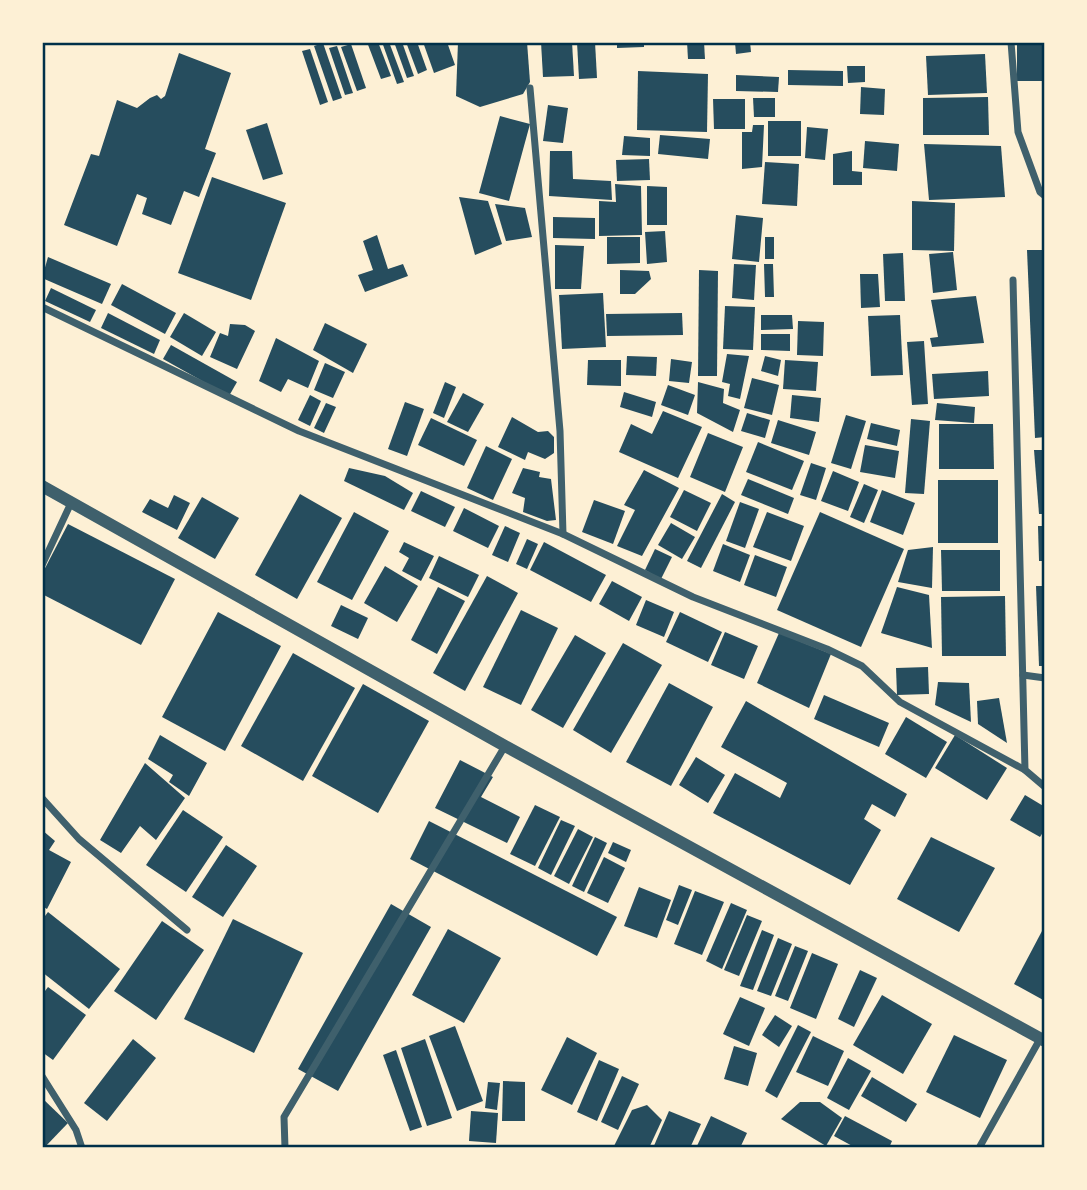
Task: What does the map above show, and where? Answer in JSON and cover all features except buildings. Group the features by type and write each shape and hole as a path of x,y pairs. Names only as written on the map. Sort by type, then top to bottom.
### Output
{"street":[{"path":"1011,42 1018,132 1040,192 1045,196"},
{"path":"530,88 560,431 563,534"},
{"path":"1013,280 1025,770"},
{"path":"42,307 299,431 563,534 693,597 862,666 900,702 1025,770 1045,788"},
{"path":"42,486 505,746 1043,1040 979,1148"},
{"path":"42,565 71,503"},
{"path":"1023,675 1045,678"},
{"path":"285,1148 284,1117 505,746"},
{"path":"42,798 79,839 187,930"},
{"path":"42,1076 76,1130 82,1148"}]}
